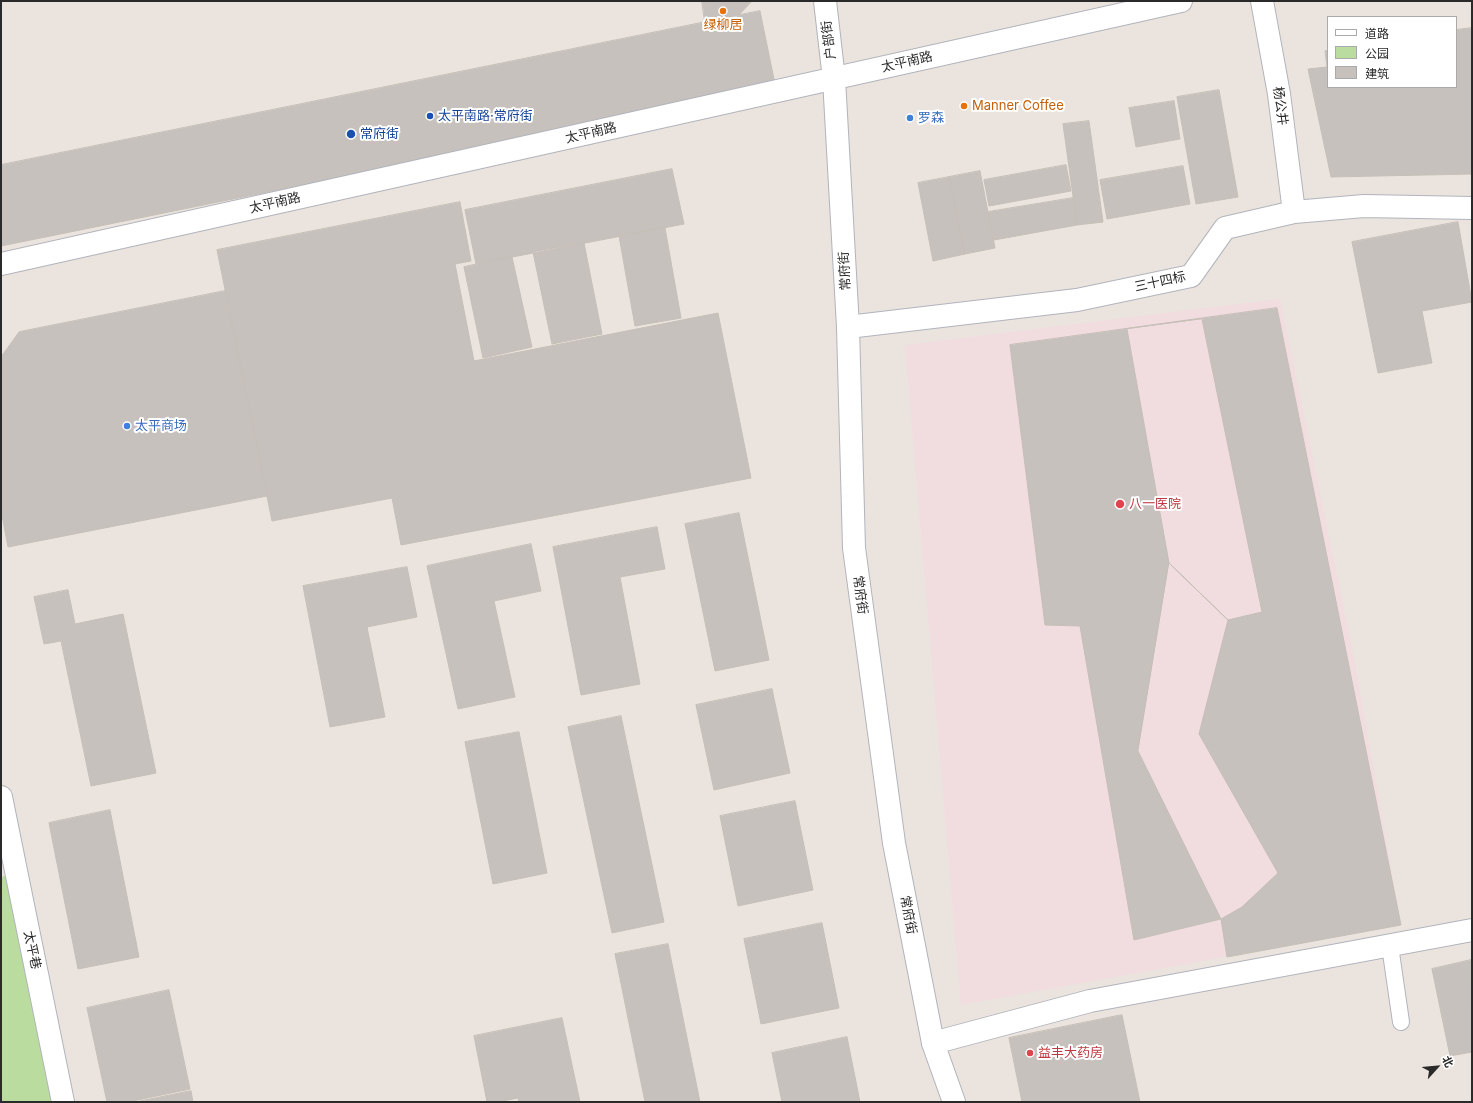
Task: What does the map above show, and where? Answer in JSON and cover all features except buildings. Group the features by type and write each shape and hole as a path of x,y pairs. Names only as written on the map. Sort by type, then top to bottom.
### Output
{"main road":[{"name":"户部街","path":"825,1 834,79"},
{"name":"太平南路","path":"1,264 1181,1"},
{"name":"杨公井","path":"1262,1 1279,94 1294,212"},
{"name":"常府街","path":"834,79 848,328 854,548 894,843 933,1043 954,1102"},
{"name":"三十四标","path":"848,328 1077,300 1191,276 1225,228 1294,212 1364,206 1472,208"},
{"name":"太平巷","path":"1,797 63,1102"},
{"path":"933,1043 1090,1001 1472,930"}],"lane":[{"path":"1390,946 1401,1022"}],"shaded area":[{"name":"八一医院","path":"1280,299 1355,663 1401,925 961,1005 905,345"}],"green space":[{"path":"17,873 63,1102 1,1102 1,877"}],"place":[{"name":"绿柳居","path":"723,11"},
{"name":"Manner Coffee","path":"964,106"},
{"name":"太平南路·常府街","path":"430,116"},
{"name":"罗森","path":"910,118"},
{"name":"常府街","path":"351,134"},
{"name":"太平商场","path":"127,426"},
{"name":"八一医院","path":"1120,504"},
{"name":"益丰大药房","path":"1030,1053"}]}
